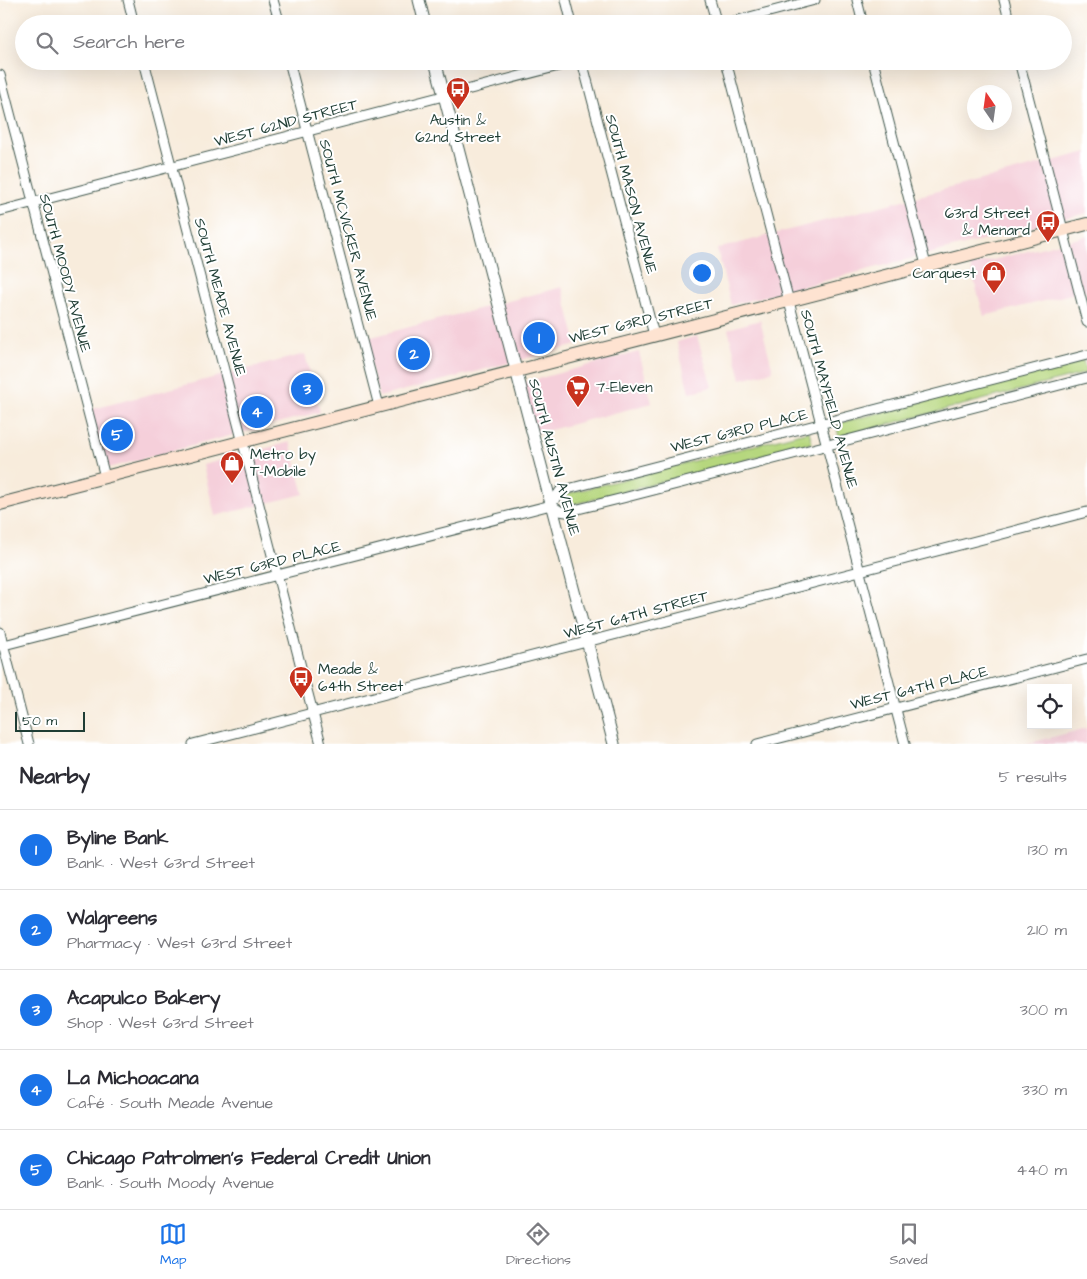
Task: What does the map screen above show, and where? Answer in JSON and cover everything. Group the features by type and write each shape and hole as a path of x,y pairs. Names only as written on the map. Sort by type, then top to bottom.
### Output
{"main road":[{"name":"WEST 63RD STREET","path":"0,504 1087,224"}],"street":[{"path":"128,0 132,15"},
{"path":"273,0 277,15"},
{"path":"419,0 423,15"},
{"path":"566,0 570,15"},
{"path":"710,0 714,15"},
{"path":"758,15 815,0"},
{"path":"857,0 861,15"},
{"path":"1004,0 1008,15"},
{"name":"SOUTH MEADE AVENUE","path":"146,70 321,744"},
{"name":"SOUTH MCVICKER AVENUE","path":"291,70 379,406"},
{"name":"SOUTH AUSTIN AVENUE","path":"437,70 614,744"},
{"name":"WEST 62ND STREET","path":"0,211 545,70"},
{"name":"SOUTH MASON AVENUE","path":"582,70 654,335"},
{"name":"SOUTH MAYFIELD AVENUE","path":"728,70 905,744"},
{"path":"875,70 926,265"},
{"path":"1021,70 1087,322"},
{"name":"SOUTH MOODY AVENUE","path":"0,75 105,477"},
{"name":"WEST 63RD PLACE","path":"2,646 551,505 560,491 1087,355"},
{"name":"WEST 63RD PLACE","path":"551,505 560,511 566,512 1087,378"},
{"name":"WEST 64TH STREET","path":"192,744 1087,512"},
{"path":"0,632 2,646 29,744"},
{"name":"WEST 64TH PLACE","path":"757,744 1087,659"}],"shaded area":[{"path":"1087,152 1087,213 731,305 717,249"},
{"path":"1087,236 1087,290 984,316 970,266"},
{"path":"562,287 577,345 379,397 364,339"},
{"path":"760,320 773,371 741,379 728,329"},
{"path":"697,336 712,387 689,393 677,342"},
{"path":"639,352 652,403 531,435 518,384"},
{"path":"305,354 320,412 104,469 89,410"},
{"path":"290,442 304,494 215,516 203,465"},
{"path":"1087,728 1087,744 1026,744"}],"green space":[{"path":"1083,360 1086,373 839,437 836,424"},
{"path":"809,431 812,443 567,506 563,495"}],"place":[{"name":"Austin & 62nd Street","path":"458,110"},
{"name":"63rd Street & Menard","path":"1048,243"},
{"name":"Carquest","path":"994,294"},
{"name":"Byline Bank","path":"539,338"},
{"name":"Walgreens","path":"414,354"},
{"name":"Acapulco Bakery","path":"307,389"},
{"name":"7-Eleven","path":"578,408"},
{"name":"La Michoacana","path":"257,412"},
{"name":"Chicago Patrolmen's Federal Credit Union","path":"117,435"},
{"name":"Metro by T-Mobile","path":"232,484"},
{"name":"Meade & 64th Street","path":"301,699"}]}
